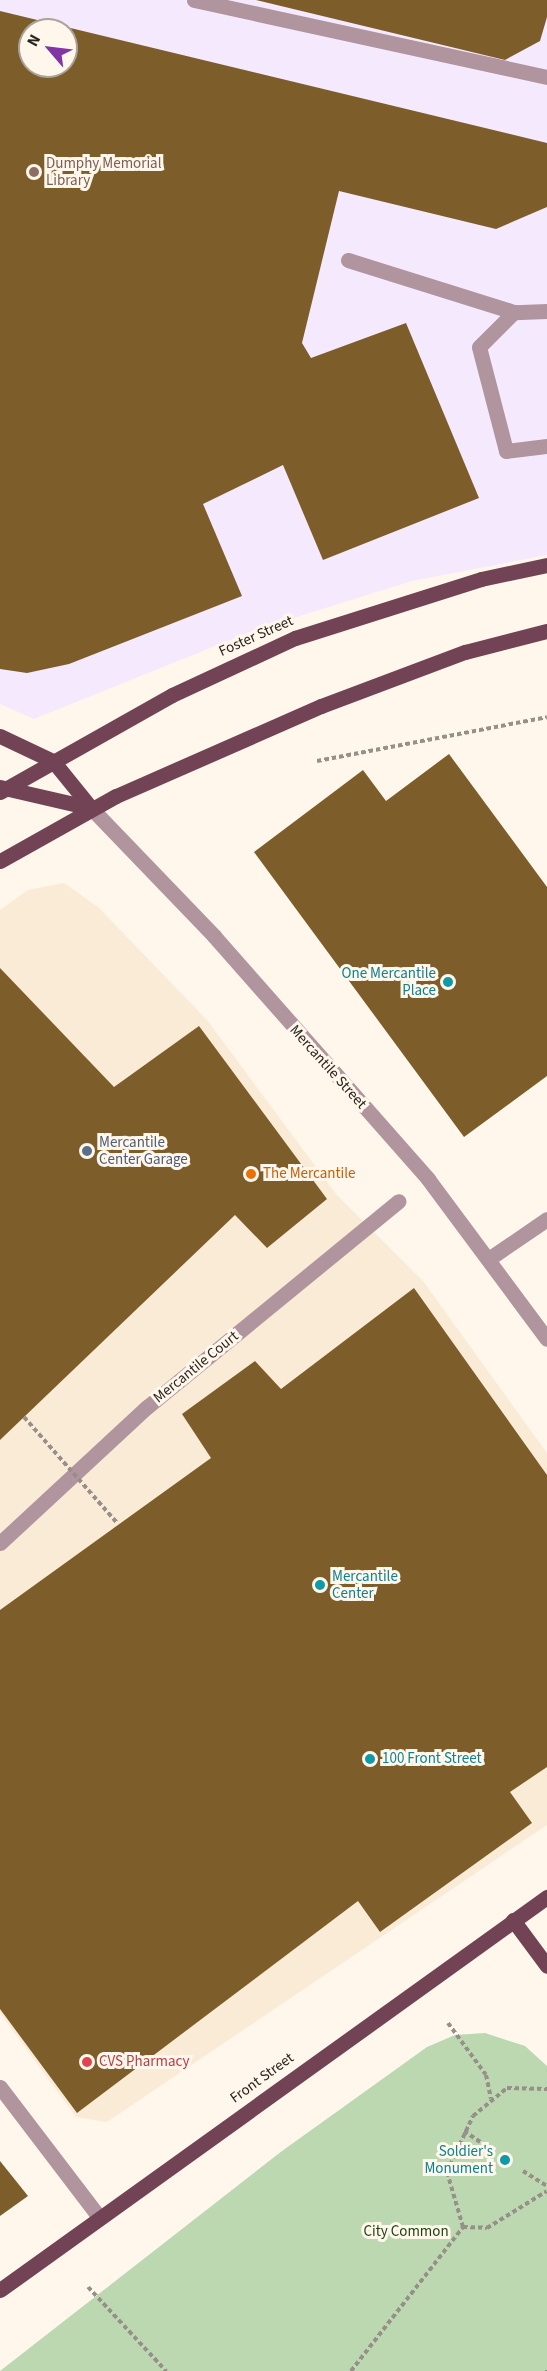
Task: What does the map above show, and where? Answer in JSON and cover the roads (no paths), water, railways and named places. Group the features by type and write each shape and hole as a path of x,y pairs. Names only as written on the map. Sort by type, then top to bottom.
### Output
{"main road":[{"name":"Foster Street","path":"1,789 172,694 295,638 481,579 547,566"},
{"path":"0,861 91,808 389,678 547,631"},
{"path":"0,736 52,761 91,808"},
{"path":"1,789 91,808"},
{"name":"Front Street","path":"0,2290 547,1897"},
{"path":"513,1920 547,1966"}],"street":[{"path":"195,0 547,77"},
{"path":"348,260 514,312 547,311"},
{"path":"514,312 479,347 506,451 547,446"},
{"name":"Mercantile Street","path":"91,808 214,936 490,1258 547,1340"},
{"name":"Mercantile Court","path":"0,1543 147,1407 399,1201"},
{"path":"490,1258 547,1219"},
{"path":"0,2087 99,2217"}],"place":[{"name":"Dumphy Memorial Library","path":"34,172"},
{"name":"One Mercantile Place","path":"448,982"},
{"name":"Mercantile Center Garage","path":"87,1151"},
{"name":"The Mercantile","path":"251,1174"},
{"name":"Mercantile Center","path":"320,1585"},
{"name":"100 Front Street","path":"370,1759"},
{"name":"CVS Pharmacy","path":"87,2062"},
{"name":"Soldier's Monument","path":"505,2160"}],"park label":[{"name":"City Common","path":"406,2232"}]}
